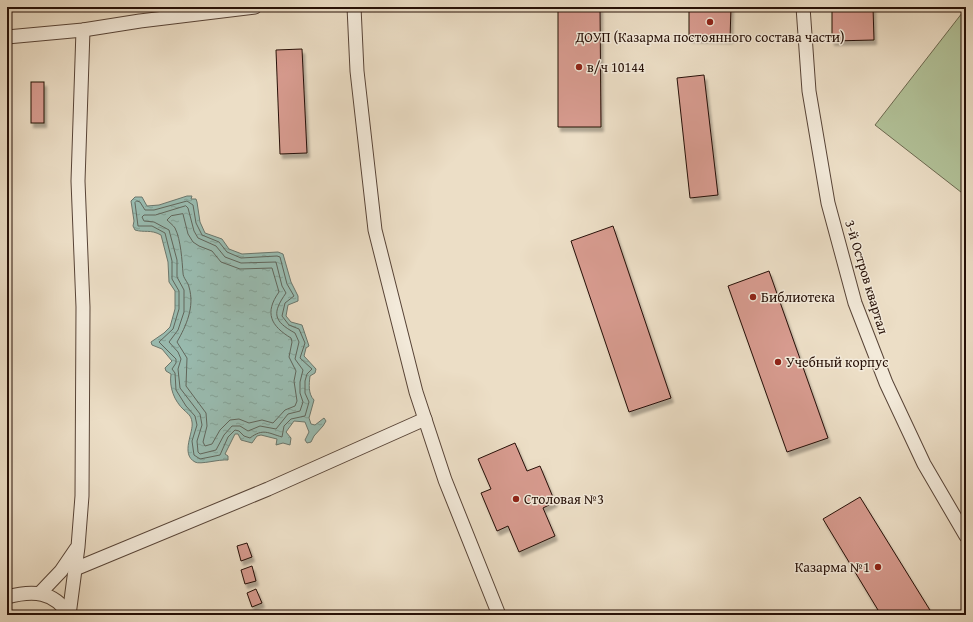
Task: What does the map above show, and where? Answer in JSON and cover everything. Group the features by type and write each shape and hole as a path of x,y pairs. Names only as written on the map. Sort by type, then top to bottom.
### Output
{"street":[{"path":"7,37 83,30 140,21 255,7"},
{"path":"354,7 357,71 376,230 412,378 445,480 499,615"},
{"name":"3-й Остров квартал","path":"804,7 809,91 828,204 855,303 886,383 924,464 966,536"},
{"path":"69,615 78,547 82,496 83,307 78,181 83,30"},
{"path":"75,569 261,492 425,418"},
{"path":"41,592 62,571 78,547"},
{"path":"7,597 41,592 60,602 69,615"}],"green space":[{"path":"966,8 966,196 875,125"}],"water":[{"path":"187,196 192,196 191,199 196,199 200,222 205,233 222,239 229,249 242,254 278,252 283,254 291,282 298,296 298,301 288,305 286,316 291,322 302,325 309,346 306,348 304,356 316,369 315,373 310,376 310,392 314,400 309,418 311,424 315,425 324,418 326,421 311,442 307,443 305,440 309,432 305,422 294,421 286,432 291,438 290,445 283,443 276,445 277,439 261,435 257,436 252,443 241,440 238,434 235,434 225,454 228,456 228,460 197,463 188,454 192,420 175,398 171,384 171,374 166,371 165,368 172,361 162,349 152,345 151,342 170,327 175,309 175,291 169,282 168,262 161,235 154,232 135,230 133,226 134,221 131,201 135,197 142,197 147,206 159,205"}],"building":[{"name":"в/ч 10144","path":"558,7 600,7 601,127 558,127"},
{"name":"ДОУП (Казарма постоянного состава части)","path":"689,7 731,7 730,39 689,38"},
{"path":"832,7 873,7 874,40 832,41"},
{"path":"302,49 307,153 280,154 276,50"},
{"path":"704,75 718,195 690,198 677,78"},
{"path":"31,82 44,82 44,123 31,123"},
{"path":"613,226 671,398 629,412 571,241"},
{"name":"Учебный корпус","path":"769,271 828,438 787,452 728,286"},
{"path":"515,443 527,471 540,466 555,502 543,508 555,536 519,552 508,526 497,531 481,493 491,489 478,459"},
{"name":"Казарма №1","path":"860,497 933,615 881,615 823,519"},
{"path":"247,543 252,557 241,561 237,546"},
{"path":"252,566 256,581 245,584 241,570"},
{"path":"256,589 262,603 252,607 247,593"}],"place":[{"name":"ДОУП (Казарма постоянного состава части)","path":"710,22"},
{"name":"в/ч 10144","path":"579,67"},
{"name":"Библиотека","path":"753,297"},
{"name":"Учебный корпус","path":"778,362"},
{"name":"Столовая №3","path":"516,499"},
{"name":"Казарма №1","path":"878,567"}]}
